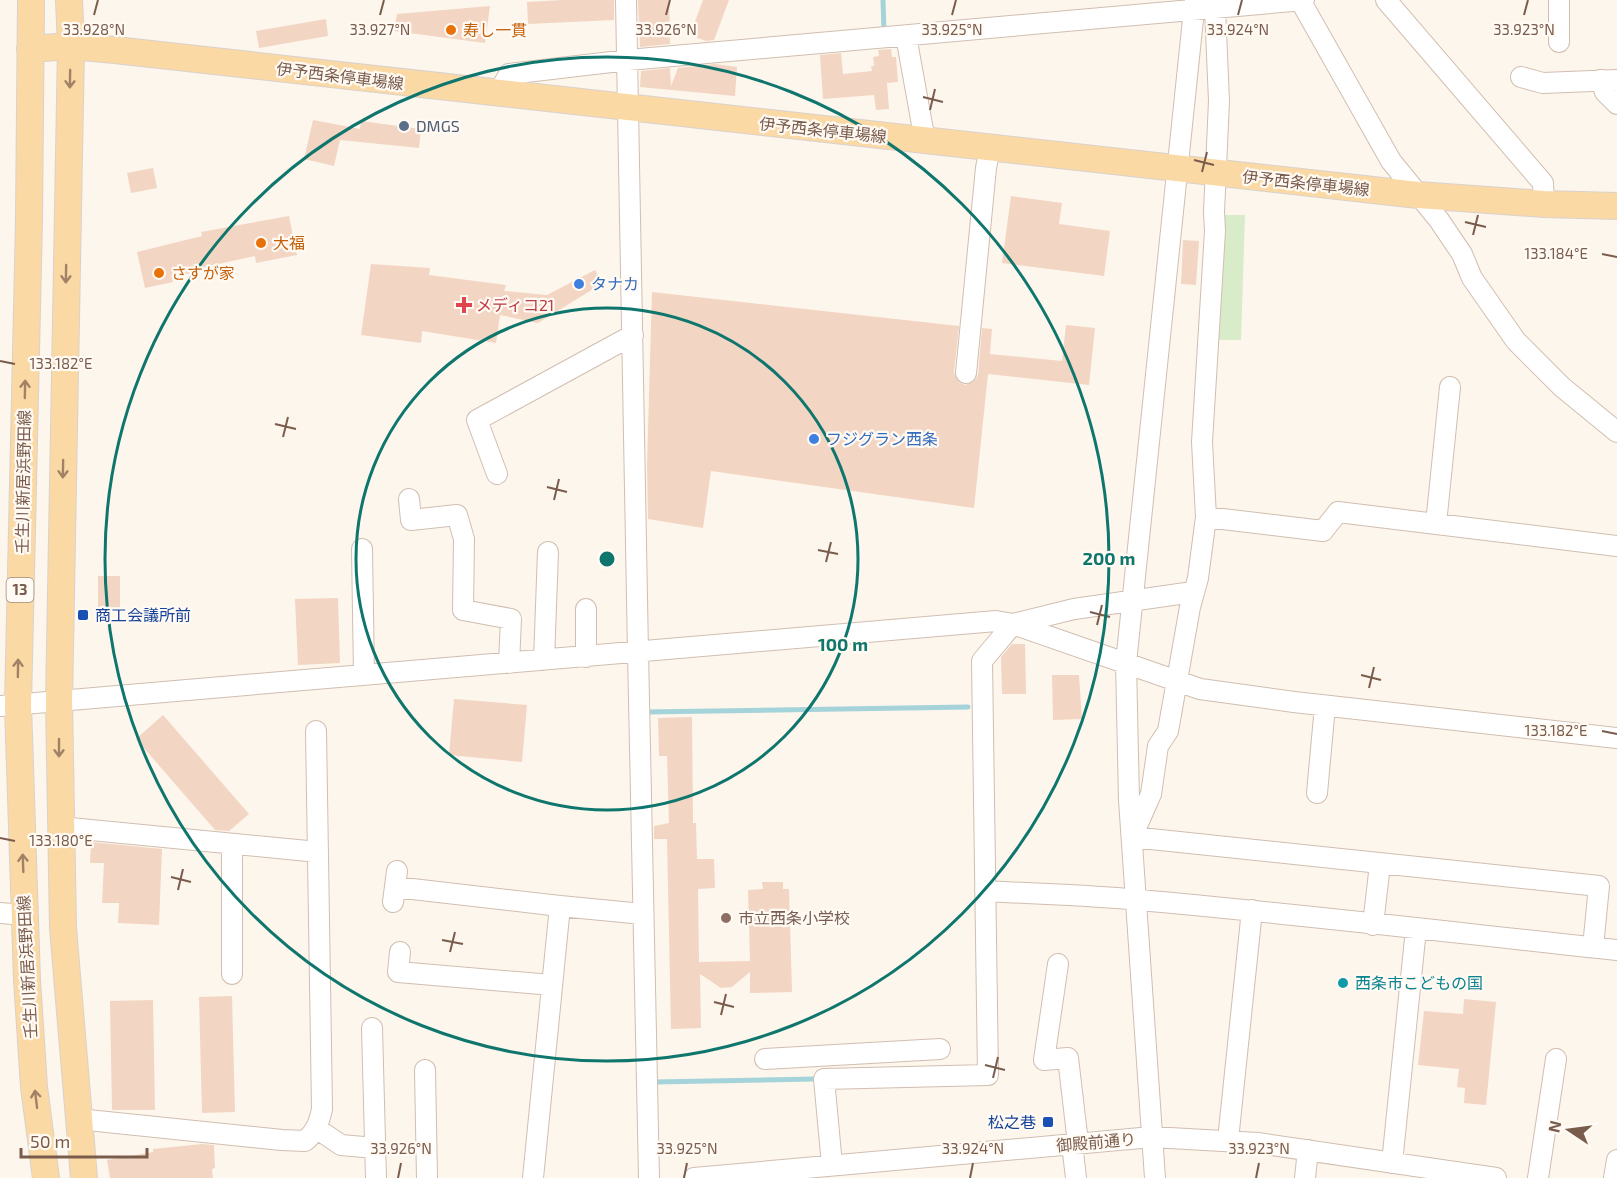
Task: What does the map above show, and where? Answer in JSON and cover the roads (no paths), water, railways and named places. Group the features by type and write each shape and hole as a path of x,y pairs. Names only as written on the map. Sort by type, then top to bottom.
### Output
{"main road":[{"name":"壬生川新居浜野田線","path":"31,0 29,231 9,705 12,914 27,980 34,1087 46,1178"},
{"path":"69,0 71,46 59,702 60,827 63,928 84,1178"},
{"name":"伊予西条停車場線","path":"30,49 71,46 1418,195 1617,207"}],"street":[{"path":"626,0 649,1178"},
{"path":"498,94 508,74 628,60 906,36 1195,5 1215,8 1302,0 1392,161 1439,220 1462,254 1472,278 1516,341 1562,387 1617,432"},
{"path":"1386,0 1543,183 1544,204"},
{"path":"1559,0 1559,42"},
{"path":"1155,1178 1128,769 1126,663 1195,5"},
{"path":"1132,837 1151,794 1158,746 1168,731 1193,592 1201,561 1206,517 1202,442 1219,101 1215,8"},
{"path":"906,36 925,141"},
{"path":"1521,77 1543,83 1609,80 1605,92 1617,104"},
{"path":"966,373 986,168 990,148"},
{"path":"497,474 477,420 633,335"},
{"path":"1436,524 1450,387"},
{"path":"409,499 411,520 457,515 464,539 463,610 511,619 509,663"},
{"path":"1206,517 1323,531 1338,512 1617,546"},
{"path":"362,549 364,675"},
{"path":"544,660 548,552"},
{"path":"824,1079 988,1075 982,661 1013,624 1074,609 1193,592"},
{"path":"586,609 586,657"},
{"path":"9,705 586,657 974,621 996,621 1013,624 1200,689 1325,706 1617,738"},
{"path":"1317,793 1325,706"},
{"path":"78,1119 305,1141 313,1134 322,1109 316,731"},
{"path":"60,827 318,852"},
{"path":"1132,837 1599,886 1593,947"},
{"path":"232,844 232,974"},
{"path":"1373,925 1380,864"},
{"path":"395,887 643,914"},
{"path":"985,891 1252,910 1617,950"},
{"path":"534,1178 560,906"},
{"path":"1228,1140 1252,910"},
{"path":"1387,1167 1416,929"},
{"path":"400,952 398,972 552,985"},
{"path":"1058,964 1044,1060 1068,1058 1076,1178"},
{"path":"372,1028 376,1178"},
{"path":"765,1059 940,1048"},
{"path":"822,1056 832,1166"},
{"path":"1538,1178 1556,1059"},
{"path":"425,1070 427,1178"},
{"path":"316,1128 341,1145 375,1148"},
{"name":"御殿前通り","path":"694,1178 799,1173 832,1166 1152,1137 1228,1140 1308,1150 1387,1167 1486,1177"},
{"path":"1305,1178 1308,1150"},
{"path":"1614,1178 1617,1160"}],"waterway":[{"path":"883,0 884,32"},
{"path":"646,715 646,712 968,707"},
{"path":"654,1079 654,1082 814,1079"}],"place":[{"name":"寿し一貫","path":"451,30"},
{"name":"DMGS","path":"404,126"},
{"name":"大福","path":"261,243"},
{"name":"さすが家","path":"159,273"},
{"name":"タナカ","path":"579,284"},
{"name":"メディコ21","path":"464,305"},
{"name":"フジグラン西条","path":"814,439"},
{"name":"商工会議所前","path":"83,615"},
{"name":"市立西条小学校","path":"726,918"},
{"name":"西条市こどもの国","path":"1343,983"},
{"name":"松之巷","path":"1048,1122"}]}
